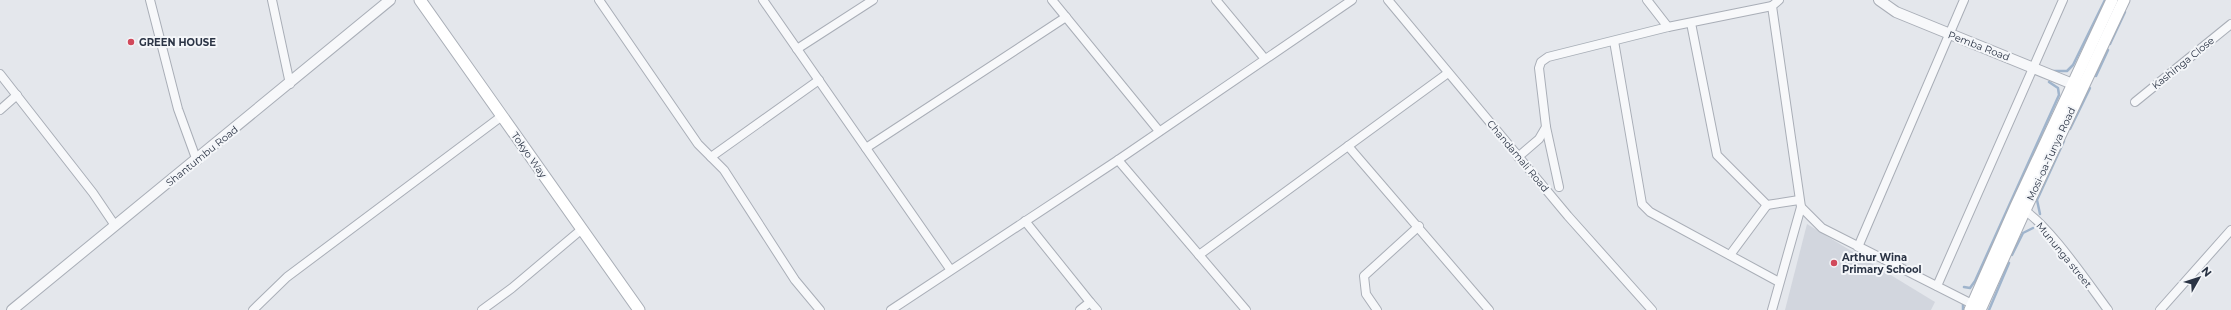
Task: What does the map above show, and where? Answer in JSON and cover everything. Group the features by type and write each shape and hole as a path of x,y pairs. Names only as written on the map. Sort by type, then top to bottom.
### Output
{"main road":[{"name":"Tokyo Way","path":"420,0 639,310"},
{"name":"Mosi-oa-Tunya Road","path":"1976,308 2020,208 2077,86 2112,0"},
{"name":"Mosi-oa-Tunya Road","path":"2077,86 2124,0"}],"street":[{"path":"150,0 178,109 197,161"},
{"path":"272,0 290,84"},
{"name":"Shantumbu Road","path":"12,310 114,224 197,161 390,0"},
{"path":"599,0 698,144 724,170 795,280 820,310"},
{"path":"763,0 950,269"},
{"path":"798,49 873,0"},
{"path":"1052,0 1159,131"},
{"path":"1216,0 1265,59"},
{"path":"891,310 950,269 1118,160 1352,0"},
{"name":"Chandamali Road","path":"1388,0 1568,216 1652,310"},
{"path":"1647,0 1668,27"},
{"path":"1766,0 1772,6 1800,204 1772,310"},
{"path":"1559,187 1546,127 1538,68 1541,62 1548,57 1668,27 1772,6 1779,0"},
{"name":"Pemba Road","path":"1879,0 1896,12 1949,35 2077,86"},
{"path":"1858,247 1964,0"},
{"path":"1937,286 2063,0"},
{"path":"866,148 1066,17"},
{"path":"1691,23 1717,155 1767,205 1800,204 1822,228 1937,286 1976,308"},
{"name":"Kashinga Close","path":"2135,102 2231,24"},
{"path":"1614,41 1642,204 1650,212 1779,282"},
{"path":"1199,255 1448,73"},
{"path":"0,74 114,224"},
{"path":"711,157 819,80"},
{"path":"0,110 17,95"},
{"path":"253,310 287,277 502,116"},
{"path":"1518,157 1539,139 1546,127"},
{"path":"1348,146 1419,226 1489,310"},
{"path":"1118,160 1246,310"},
{"path":"1730,255 1767,205"},
{"name":"Mununga street","path":"2020,208 2057,243 2108,310"},
{"path":"1025,221 1097,310"},
{"path":"1377,310 1366,294 1364,276 1419,226"},
{"path":"482,310 512,288 582,230"},
{"path":"2160,310 2231,230"},
{"path":"1080,310 1090,302"}],"shaded area":[{"name":"Arthur Wina Primary School","path":"1807,224 1935,302 1931,310 1785,310"}],"waterway":[{"path":"2053,71 2067,71 2073,65 2105,0"},
{"path":"2110,44 2125,12"},
{"path":"2096,76 2108,50"},
{"path":"1964,287 1970,288 1975,281 2059,95 2058,88 2049,82"},
{"path":"2070,129 2090,88"},
{"path":"2040,214 2037,200 2064,141"},
{"path":"2012,255 2023,233 2033,228"},
{"path":"1989,310 2009,263"},
{"path":"1963,303 1963,310"}],"place":[{"name":"GREEN HOUSE","path":"131,42"},
{"name":"Arthur Wina Primary School","path":"1834,263"}]}
